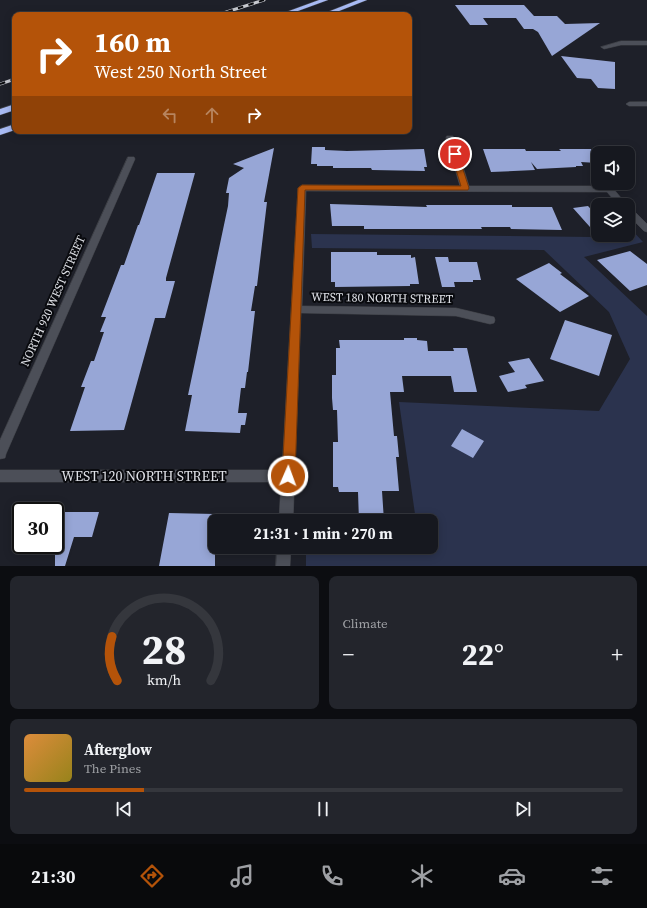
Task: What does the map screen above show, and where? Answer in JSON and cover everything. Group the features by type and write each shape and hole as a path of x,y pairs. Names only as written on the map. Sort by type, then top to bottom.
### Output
{"highway":[{"path":"290,12 325,0"},
{"path":"331,12 364,0"},
{"path":"0,112 12,108"},
{"path":"0,132 12,127"}],"street":[{"path":"604,47 621,43 647,43"},
{"path":"629,104 647,104"},
{"path":"450,138 465,188"},
{"name":"NORTH 920 WEST STREET","path":"0,454 131,158"},
{"path":"286,514 302,188 609,189 617,198"},
{"path":"635,217 647,229"},
{"name":"WEST 180 NORTH STREET","path":"296,310 456,312 490,320"},
{"name":"WEST 120 NORTH STREET","path":"0,476 288,476"},
{"path":"283,566 284,554"}],"shaded area":[{"path":"635,233 643,242 584,257 647,316 647,566 306,566 306,554 438,554 438,514 415,514 399,402 599,411 630,359 609,312 544,250 312,248 311,234 591,237 591,242 635,242"}],"building":[{"path":"455,5 524,5 534,16 557,16 565,24 600,23 552,56 538,32 533,29 524,29 516,18 483,18 488,25 470,25"},
{"path":"561,56 615,62 615,89 598,88 591,79 577,78"},
{"path":"312,147 325,147 325,150 347,151 424,149 427,167 424,167 425,171 372,170 371,168 333,168 333,166 317,166 317,164 311,164"},
{"path":"274,148 264,202 267,202 257,286 255,286 251,311 255,311 248,372 245,388 241,388 238,413 247,413 245,425 241,425 240,433 185,431 192,395 188,395 228,206 229,193 226,193 229,178 244,168 233,164"},
{"path":"483,149 561,151 559,149 591,149 591,163 581,162 583,166 537,169 531,162 535,170 491,172"},
{"path":"157,173 195,173 166,278 166,281 175,281 165,318 155,318 124,430 70,431 85,387 81,387 91,361 94,361 104,332 100,332 106,317 101,317 121,265 124,265"},
{"path":"330,204 427,207 426,205 512,205 512,207 552,207 562,230 511,229 510,227 481,227 482,229 364,229 364,226 332,226"},
{"path":"588,206 591,209 591,228 573,208"},
{"path":"630,251 647,264 647,285 630,291 597,260"},
{"path":"331,252 377,252 377,255 411,255 411,258 415,257 419,284 410,284 410,286 335,287 335,282 331,282"},
{"path":"435,257 448,257 449,262 477,262 481,280 473,280 473,282 454,282 455,287 442,287"},
{"path":"549,263 562,273 560,274 589,296 560,312 516,279"},
{"path":"565,320 612,335 599,376 550,359"},
{"path":"404,338 417,338 417,340 427,341 428,351 454,351 453,348 467,348 477,392 454,392 451,376 402,376 404,392 390,392 394,436 397,436 399,457 396,457 399,491 382,491 384,514 359,514 358,492 339,492 338,487 333,487 333,442 338,442 337,410 333,410 332,398 332,375 336,375 336,348 340,348 339,340 404,340"},
{"path":"529,358 544,381 525,385 527,388 508,392 499,376 515,372 508,362"},
{"path":"462,429 484,441 473,458 451,446"},
{"path":"64,512 99,512 92,537 74,537 65,566 55,566 55,554 64,554"},
{"path":"169,513 215,514 208,514 208,554 215,554 215,566 159,566"}],"railway":[{"path":"226,12 264,0"},
{"path":"0,84 12,80"}],"route":[{"path":"288,476 302,188 465,188 455,154"}]}
